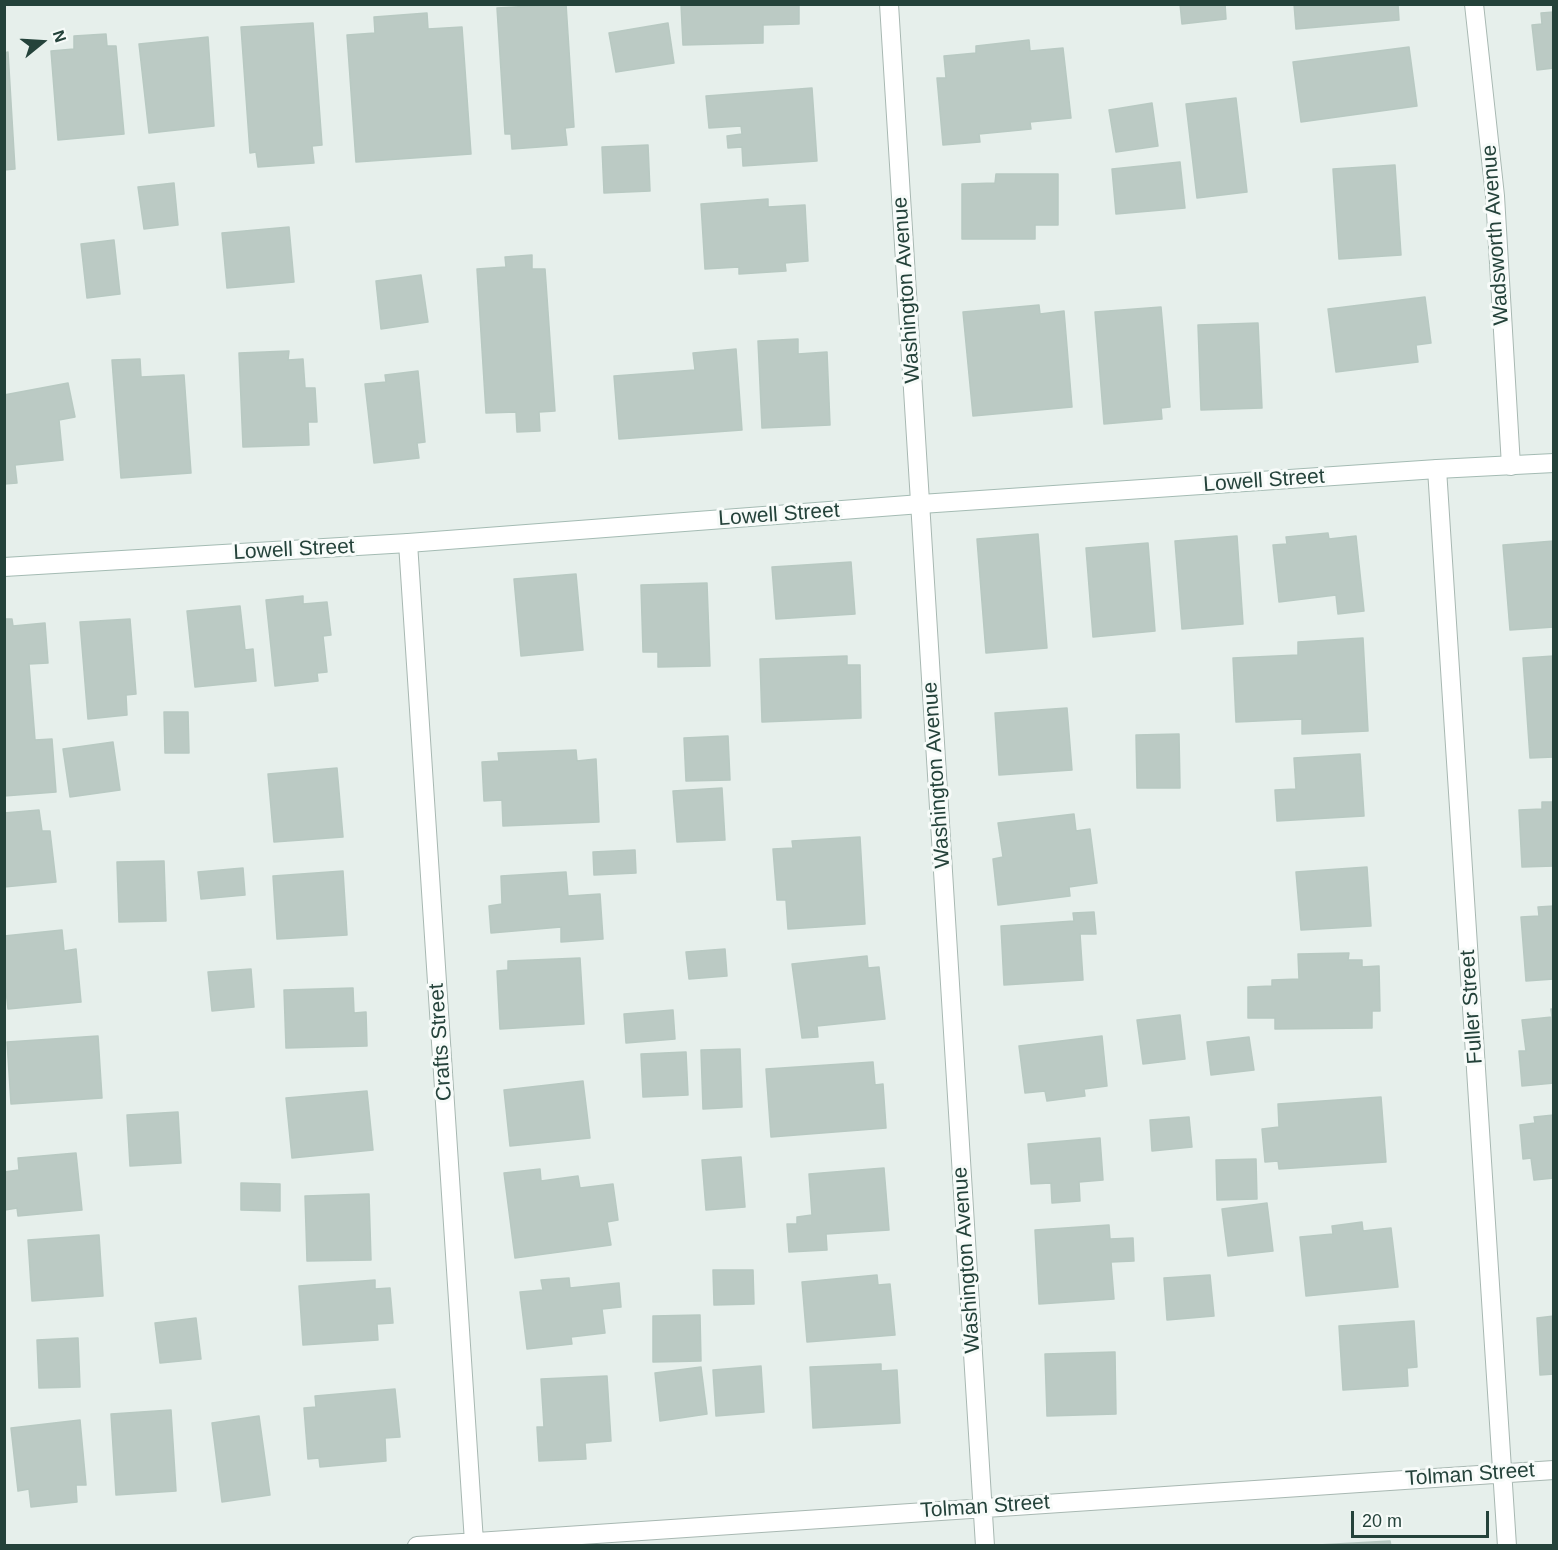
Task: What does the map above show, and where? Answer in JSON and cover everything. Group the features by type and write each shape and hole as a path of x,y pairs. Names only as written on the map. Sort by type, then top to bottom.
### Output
{"street":[{"name":"Washington Avenue","path":"889,4 985,1545"},
{"name":"Wadsworth Avenue","path":"1474,4 1495,196 1511,466"},
{"name":"Lowell Street","path":"4,567 408,543 921,504 1554,463"},
{"name":"Fuller Street","path":"1437,469 1507,1545"},
{"name":"Crafts Street","path":"408,543 474,1542"},
{"name":"Tolman Street","path":"417,1545 1554,1470"}],"building":[{"path":"566,4 574,127 565,128 567,145 512,149 511,134 505,134 497,8"},
{"path":"681,4 799,4 799,24 763,25 763,43 683,45"},
{"path":"1180,4 1225,4 1226,19 1182,24"},
{"path":"1294,4 1398,4 1399,20 1296,29"},
{"path":"1554,12 1554,68 1537,70 1532,25 1542,24 1541,13"},
{"path":"427,13 428,29 462,27 471,154 356,162 347,35 375,33 374,17"},
{"path":"313,23 322,145 312,146 314,163 258,167 256,152 250,153 241,27"},
{"path":"668,23 674,63 616,72 609,33"},
{"path":"106,34 107,46 116,46 124,134 58,140 51,51 74,49 74,36"},
{"path":"208,37 214,126 149,133 139,44"},
{"path":"1029,40 1030,51 1063,48 1071,118 1030,122 1031,129 979,134 980,142 943,145 937,78 946,78 944,56 976,53 976,46"},
{"path":"1409,47 1417,106 1301,122 1293,62"},
{"path":"8,52 15,169 4,170 4,53"},
{"path":"812,88 817,161 743,166 742,147 728,148 727,136 742,134 741,126 709,128 706,96"},
{"path":"1236,98 1247,192 1197,198 1186,104"},
{"path":"1152,103 1158,146 1116,152 1109,110"},
{"path":"648,145 650,191 604,193 602,147"},
{"path":"1180,162 1185,208 1116,214 1112,169"},
{"path":"1395,165 1401,255 1339,259 1333,169"},
{"path":"996,174 1058,174 1058,225 1035,225 1035,239 962,239 962,184 995,183"},
{"path":"174,183 178,225 144,229 138,187"},
{"path":"768,199 768,207 805,205 808,261 785,263 786,271 739,274 739,267 705,269 701,204"},
{"path":"289,227 294,282 227,288 222,233"},
{"path":"114,240 120,294 87,298 81,244"},
{"path":"532,255 532,269 545,269 555,411 539,412 540,431 517,432 516,412 486,413 477,269 506,267 505,257"},
{"path":"421,275 428,322 381,329 376,281"},
{"path":"1425,297 1431,343 1416,345 1418,362 1336,372 1328,309"},
{"path":"1039,305 1040,314 1064,311 1072,407 973,416 963,312"},
{"path":"1161,307 1170,407 1161,408 1162,419 1104,424 1095,312"},
{"path":"1258,323 1262,408 1201,410 1198,325"},
{"path":"798,339 798,354 827,352 830,425 762,428 758,341"},
{"path":"736,349 742,430 619,439 614,376 695,370 693,353"},
{"path":"289,351 288,360 303,359 305,388 315,388 317,422 308,422 309,445 243,447 239,353"},
{"path":"140,359 141,377 184,375 191,473 121,478 112,360"},
{"path":"418,371 425,442 417,443 419,458 374,463 365,384 386,382 385,375"},
{"path":"68,383 75,417 59,420 63,460 15,465 17,483 4,484 4,395"},
{"path":"1328,533 1329,539 1356,536 1364,611 1338,614 1336,595 1279,602 1273,545 1287,544 1286,537"},
{"path":"1038,534 1047,648 986,653 977,539"},
{"path":"1237,536 1243,624 1182,629 1175,541"},
{"path":"1554,541 1554,627 1510,630 1503,545"},
{"path":"1148,543 1155,631 1093,637 1086,548"},
{"path":"851,562 855,614 776,619 772,567"},
{"path":"576,574 583,650 521,656 514,579"},
{"path":"707,583 710,666 658,667 658,652 643,652 641,585"},
{"path":"303,596 303,604 327,602 331,635 323,636 327,672 317,673 318,681 275,686 266,600"},
{"path":"240,606 245,650 253,649 256,681 195,687 187,611"},
{"path":"4,619 12,619 13,626 45,623 48,663 29,664 35,740 52,739 56,792 4,796"},
{"path":"130,619 136,694 126,695 127,715 88,719 80,622"},
{"path":"1363,638 1368,731 1302,734 1302,719 1236,722 1233,658 1298,655 1298,642"},
{"path":"847,656 847,665 860,665 861,718 762,722 760,659"},
{"path":"1554,656 1554,757 1530,758 1523,658"},
{"path":"1067,708 1072,770 999,775 995,713"},
{"path":"164,712 188,712 189,753 165,753"},
{"path":"1179,734 1180,788 1137,788 1136,735"},
{"path":"728,736 730,780 686,781 684,738"},
{"path":"113,742 120,790 70,797 63,749"},
{"path":"576,750 577,761 596,759 599,822 503,826 502,800 484,801 482,762 499,761 498,753"},
{"path":"1360,754 1364,816 1277,821 1275,790 1296,789 1294,758"},
{"path":"337,768 343,837 274,842 268,774"},
{"path":"722,788 725,840 677,842 673,791"},
{"path":"1542,802 1554,802 1554,866 1522,867 1519,810 1542,809"},
{"path":"39,810 42,831 50,831 56,882 4,887 4,813"},
{"path":"1074,814 1076,831 1090,829 1097,883 1069,887 1070,896 998,905 993,859 1003,857 998,823"},
{"path":"860,837 865,924 788,929 786,900 777,900 773,849 793,848 792,841"},
{"path":"635,850 636,873 594,875 593,852"},
{"path":"164,861 166,921 119,922 117,862"},
{"path":"1367,867 1371,926 1301,930 1296,872"},
{"path":"243,868 245,895 201,899 198,872"},
{"path":"343,871 347,935 277,939 273,876"},
{"path":"566,872 568,896 600,894 603,939 561,942 561,927 491,933 489,906 502,904 501,876"},
{"path":"1554,906 1554,979 1526,981 1521,917 1539,916 1538,907"},
{"path":"1094,912 1096,934 1080,934 1083,980 1004,985 1001,926 1074,921 1073,913"},
{"path":"62,930 64,951 76,949 81,1002 8,1009 4,972 4,936"},
{"path":"725,949 727,976 689,979 686,952"},
{"path":"1349,953 1348,960 1362,960 1362,967 1379,966 1380,1011 1372,1011 1372,1028 1275,1029 1275,1018 1248,1018 1248,987 1272,986 1272,980 1299,979 1298,954"},
{"path":"867,956 868,968 879,967 885,1019 817,1026 818,1037 802,1038 792,964"},
{"path":"580,958 584,1024 500,1029 497,971 508,970 508,961"},
{"path":"251,969 254,1007 212,1011 208,972"},
{"path":"353,988 354,1013 366,1012 367,1046 286,1048 284,990"},
{"path":"1551,1009 1554,1009 1554,1083 1522,1086 1519,1051 1526,1051 1522,1020 1552,1017"},
{"path":"673,1010 675,1039 626,1043 624,1014"},
{"path":"1180,1015 1185,1059 1143,1064 1137,1020"},
{"path":"98,1036 102,1098 11,1104 7,1042"},
{"path":"1102,1036 1107,1086 1084,1089 1085,1096 1047,1101 1045,1091 1025,1093 1019,1046"},
{"path":"1249,1037 1254,1070 1211,1075 1207,1042"},
{"path":"740,1049 742,1107 703,1109 701,1050"},
{"path":"686,1052 688,1095 643,1097 641,1054"},
{"path":"873,1062 875,1085 883,1084 886,1128 771,1137 766,1069"},
{"path":"583,1081 590,1138 510,1146 504,1090"},
{"path":"367,1091 373,1150 292,1158 286,1098"},
{"path":"1381,1097 1386,1162 1279,1169 1278,1161 1265,1162 1262,1129 1279,1127 1278,1104"},
{"path":"178,1112 181,1163 130,1166 127,1115"},
{"path":"1554,1115 1554,1178 1534,1180 1531,1158 1523,1159 1520,1125 1535,1123 1534,1117"},
{"path":"1189,1117 1192,1147 1152,1151 1150,1120"},
{"path":"1100,1138 1103,1180 1079,1182 1080,1201 1052,1203 1051,1183 1031,1184 1028,1144"},
{"path":"76,1153 82,1210 18,1216 17,1208 5,1210 4,1172 19,1170 18,1158"},
{"path":"741,1157 745,1207 706,1210 702,1160"},
{"path":"1256,1159 1257,1199 1217,1200 1216,1160"},
{"path":"884,1168 889,1230 826,1234 827,1250 789,1252 787,1224 797,1224 797,1217 812,1215 809,1174"},
{"path":"540,1169 541,1181 578,1176 580,1188 613,1184 618,1220 607,1222 611,1245 515,1258 504,1173"},
{"path":"241,1183 280,1184 280,1211 241,1210"},
{"path":"369,1194 371,1260 307,1261 305,1196"},
{"path":"1267,1203 1273,1251 1228,1256 1222,1209"},
{"path":"1362,1222 1363,1231 1391,1228 1398,1287 1306,1296 1300,1237 1333,1234 1332,1226"},
{"path":"1109,1225 1110,1239 1133,1238 1134,1261 1111,1262 1114,1299 1039,1304 1035,1230"},
{"path":"99,1235 103,1296 32,1301 28,1240"},
{"path":"713,1270 753,1270 754,1304 714,1305"},
{"path":"877,1275 878,1285 890,1284 895,1335 807,1342 802,1282"},
{"path":"1210,1275 1214,1316 1167,1320 1164,1278"},
{"path":"569,1278 570,1288 619,1283 621,1307 602,1309 605,1333 571,1337 572,1344 527,1349 520,1292 543,1290 541,1280"},
{"path":"375,1280 375,1289 390,1288 393,1323 377,1324 378,1340 303,1345 299,1286"},
{"path":"700,1315 701,1361 653,1362 653,1316"},
{"path":"1554,1316 1554,1374 1540,1375 1537,1318"},
{"path":"196,1318 201,1359 160,1363 155,1323"},
{"path":"1414,1321 1417,1367 1407,1368 1408,1386 1343,1390 1339,1326"},
{"path":"78,1338 80,1387 39,1388 37,1340"},
{"path":"1115,1352 1116,1414 1047,1416 1045,1354"},
{"path":"881,1364 881,1371 897,1370 900,1423 813,1428 810,1367"},
{"path":"761,1366 764,1412 716,1416 713,1370"},
{"path":"701,1367 707,1414 660,1421 655,1373"},
{"path":"607,1376 611,1441 585,1443 586,1459 539,1461 537,1427 544,1427 541,1379"},
{"path":"395,1389 400,1437 385,1438 386,1461 320,1467 319,1458 308,1459 304,1408 316,1407 315,1396"},
{"path":"171,1410 176,1491 116,1495 111,1414"},
{"path":"259,1416 270,1495 222,1502 212,1423"},
{"path":"80,1420 86,1485 76,1485 77,1502 31,1507 29,1489 18,1491 11,1428"},
{"path":"1390,1541 1391,1546 1318,1546 1318,1545"}]}
